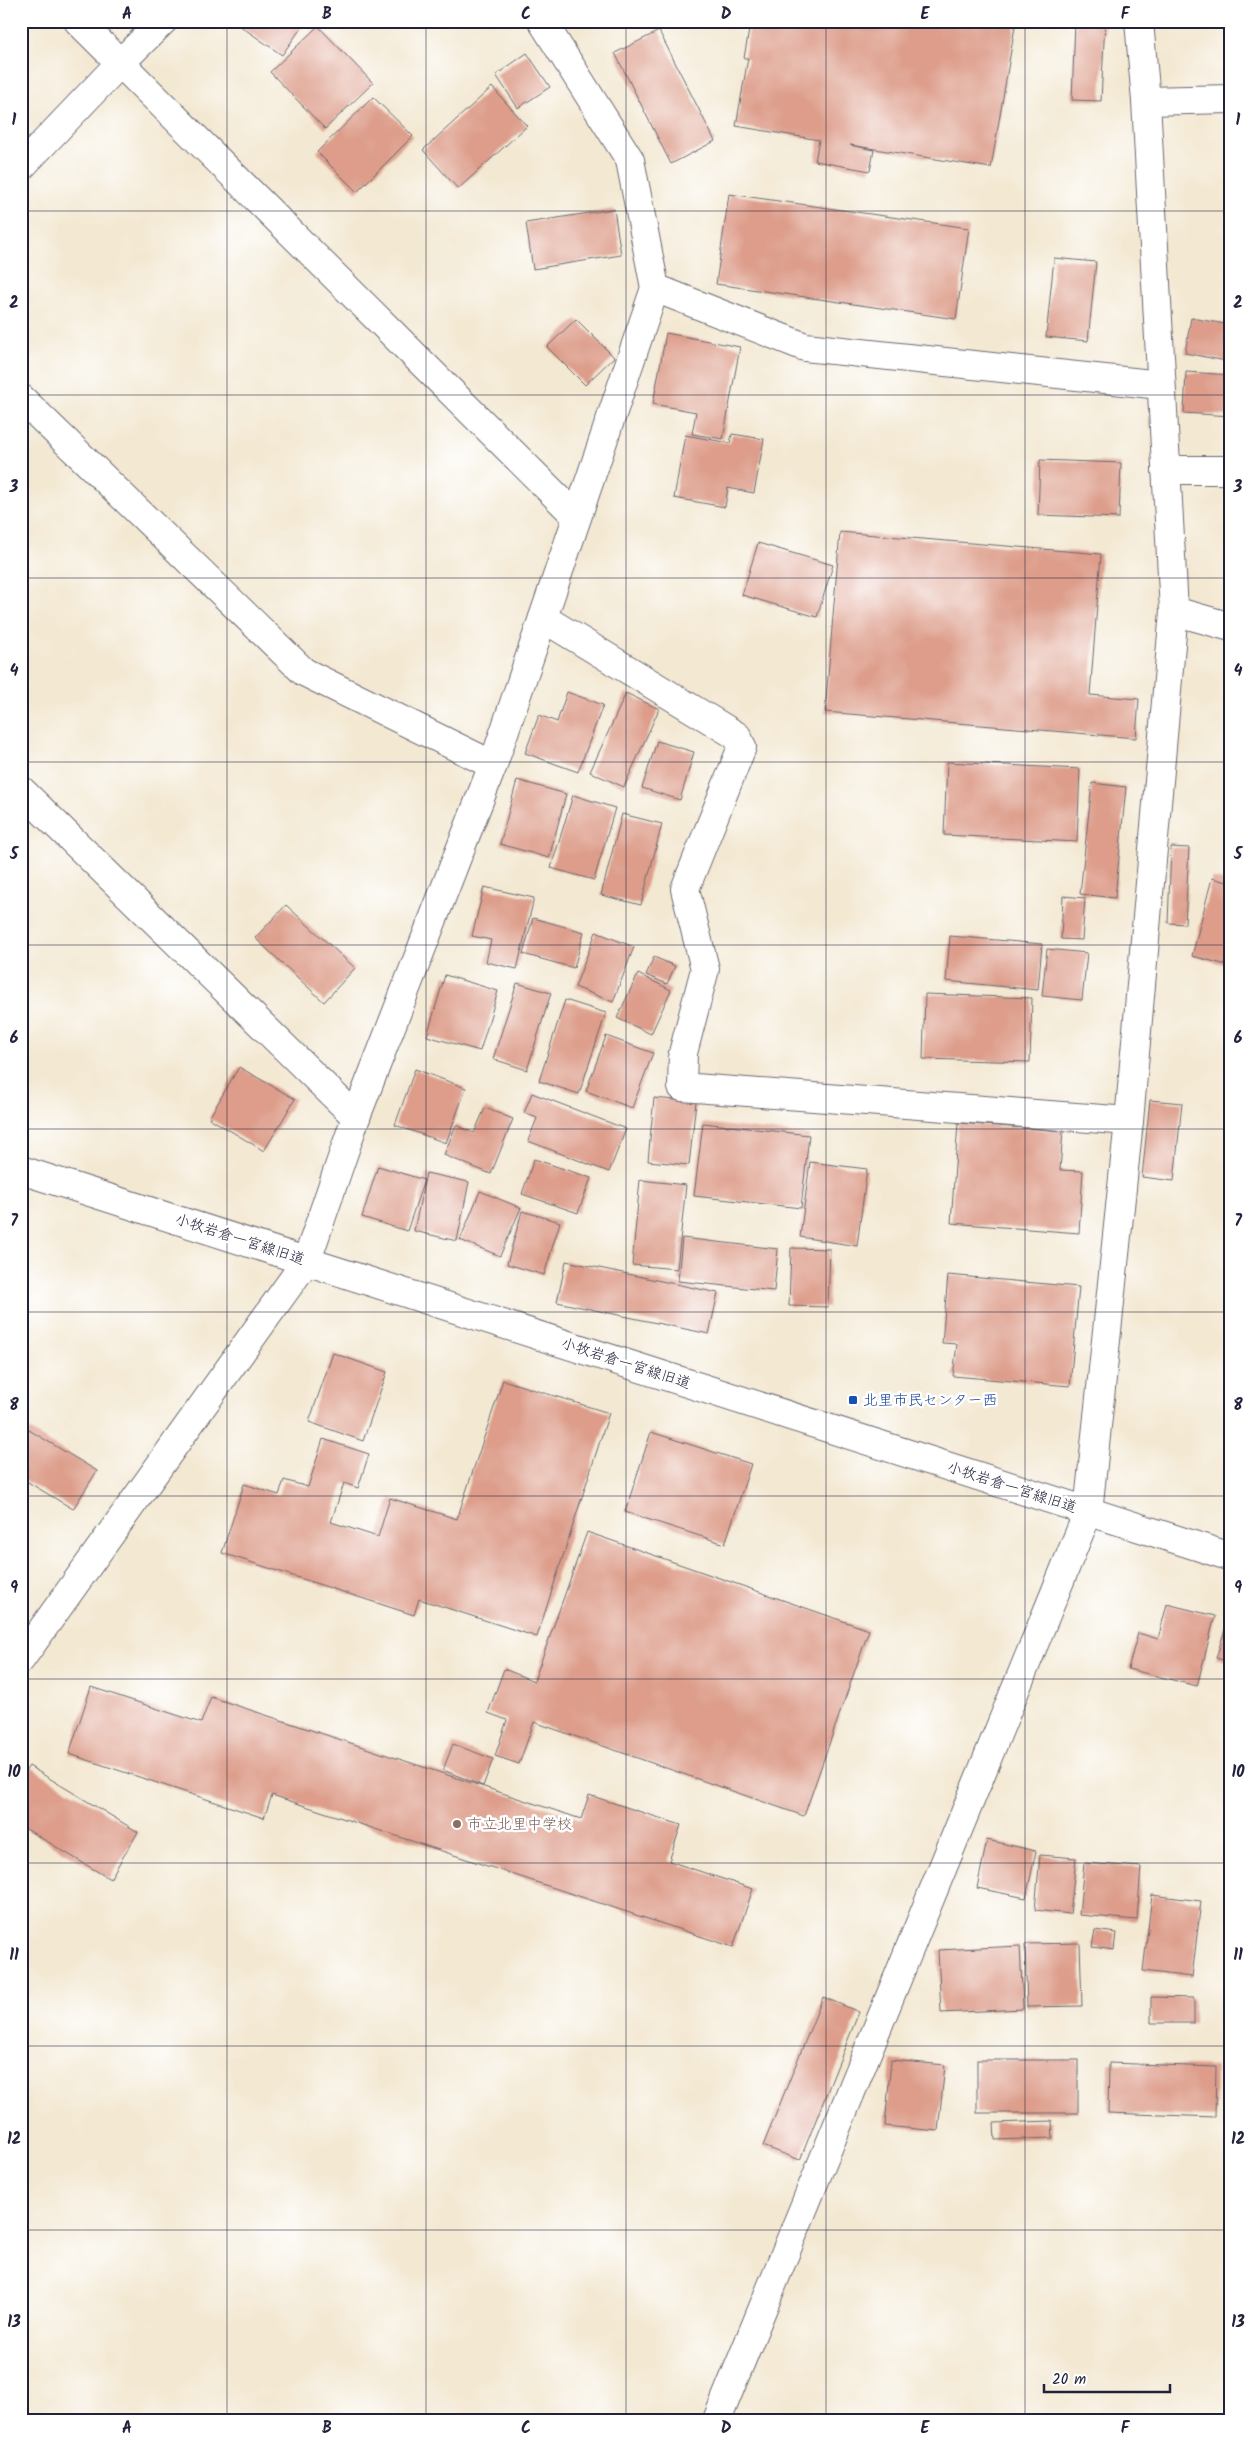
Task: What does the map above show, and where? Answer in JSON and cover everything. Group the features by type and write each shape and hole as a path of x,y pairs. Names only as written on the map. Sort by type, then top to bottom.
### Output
{"street":[{"path":"78,21 577,517"},
{"path":"21,167 121,62 163,21"},
{"path":"21,1659 307,1260 356,1117 493,766 655,288 630,160 542,21"},
{"path":"717,2420 1088,1512 1129,1121 1174,611 1146,101 1139,21"},
{"path":"1146,101 1231,99"},
{"path":"655,288 805,346 1161,385"},
{"path":"21,398 304,672 493,766"},
{"path":"1166,470 1231,470"},
{"path":"1174,611 1231,627"},
{"path":"543,618 737,736 742,747 685,889 705,969 683,1053 682,1086 1129,1121"},
{"path":"21,790 356,1117"},
{"name":"小牧岩倉一宮線旧道","path":"21,1170 1231,1557"}],"building":[{"path":"233,21 306,21 282,55"},
{"path":"725,21 1016,21 991,168 850,145 874,150 870,171 815,161 819,140 736,126 748,58 744,58 749,30 724,26"},
{"path":"1075,21 1105,21 1101,101 1072,100"},
{"path":"318,26 373,83 325,129 270,72"},
{"path":"659,31 715,141 671,164 615,53"},
{"path":"527,53 550,87 518,108 496,75"},
{"path":"492,87 527,126 458,189 423,150"},
{"path":"373,97 413,136 357,192 317,152"},
{"path":"729,194 969,228 956,319 716,284"},
{"path":"614,209 621,255 533,269 526,223"},
{"path":"1054,258 1096,262 1088,341 1046,337"},
{"path":"1191,318 1231,325 1231,362 1185,353"},
{"path":"576,319 614,357 585,385 547,347"},
{"path":"666,333 740,347 723,439 692,434 696,412 653,404"},
{"path":"1186,372 1231,375 1231,416 1184,413"},
{"path":"732,434 764,439 754,493 728,488 725,507 674,498 685,435 730,443"},
{"path":"1040,460 1121,463 1119,518 1038,515"},
{"path":"840,532 1101,554 1090,695 1139,699 1136,738 825,712"},
{"path":"758,543 833,565 817,617 742,595"},
{"path":"567,692 603,705 578,772 525,753 539,715 557,722"},
{"path":"626,693 659,709 624,787 590,772"},
{"path":"657,741 694,752 680,800 642,788"},
{"path":"947,762 1080,769 1077,842 944,835"},
{"path":"517,780 566,794 549,858 500,844"},
{"path":"1092,783 1126,787 1115,898 1080,894"},
{"path":"573,795 615,808 594,880 551,868"},
{"path":"622,814 662,824 641,905 601,895"},
{"path":"1171,847 1189,848 1185,924 1168,923"},
{"path":"1212,878 1231,883 1231,966 1192,956"},
{"path":"484,887 534,898 517,969 486,962 491,940 472,936"},
{"path":"1063,896 1085,898 1082,940 1061,939"},
{"path":"286,905 355,968 324,1002 255,938"},
{"path":"533,918 584,932 574,968 523,954"},
{"path":"596,932 634,947 613,1002 575,987"},
{"path":"950,936 1042,944 1038,990 946,981"},
{"path":"1047,949 1087,953 1082,1000 1042,996"},
{"path":"654,957 675,966 667,984 646,975"},
{"path":"638,974 671,990 651,1034 617,1018"},
{"path":"445,975 498,991 480,1051 427,1036"},
{"path":"517,983 551,993 527,1070 493,1059"},
{"path":"925,994 1032,998 1030,1062 923,1059"},
{"path":"565,1000 606,1013 579,1094 539,1081"},
{"path":"606,1036 653,1053 632,1108 586,1091"},
{"path":"239,1067 295,1099 264,1151 209,1118"},
{"path":"415,1069 466,1088 446,1143 395,1125"},
{"path":"532,1093 626,1129 609,1172 528,1141 537,1118 524,1113"},
{"path":"654,1098 696,1102 689,1165 648,1161"},
{"path":"1150,1100 1182,1103 1174,1181 1142,1177"},
{"path":"485,1108 513,1119 491,1174 444,1155 456,1125 474,1133"},
{"path":"703,1123 809,1135 801,1208 694,1196"},
{"path":"958,1123 1063,1131 1060,1170 1083,1171 1079,1233 951,1223"},
{"path":"534,1159 591,1178 578,1213 522,1194"},
{"path":"810,1162 867,1169 857,1246 800,1237"},
{"path":"378,1166 424,1180 407,1231 362,1217"},
{"path":"426,1173 469,1182 457,1241 414,1231"},
{"path":"640,1180 686,1185 677,1269 632,1265"},
{"path":"480,1191 521,1208 500,1256 460,1240"},
{"path":"522,1211 560,1222 544,1275 507,1264"},
{"path":"682,1238 778,1249 774,1291 678,1281"},
{"path":"791,1248 830,1249 828,1307 789,1306"},
{"path":"566,1261 718,1293 709,1334 557,1302"},
{"path":"948,1275 1079,1287 1070,1386 953,1376 957,1344 942,1343"},
{"path":"333,1353 387,1372 363,1441 309,1422"},
{"path":"503,1380 609,1413 537,1637 419,1599 414,1615 222,1553 244,1484 279,1495 284,1480 308,1487 323,1439 369,1454 358,1488 344,1483 331,1522 378,1537 390,1498 457,1519"},
{"path":"29,1430 97,1471 73,1509 21,1478 21,1443"},
{"path":"651,1432 751,1464 725,1544 625,1512"},
{"path":"587,1532 869,1630 804,1816 534,1722 519,1764 495,1756 507,1720 488,1713 504,1669 534,1681"},
{"path":"1167,1604 1215,1616 1197,1686 1128,1669 1138,1633 1158,1639"},
{"path":"1227,1623 1231,1625 1231,1662 1216,1658"},
{"path":"91,1687 201,1723 211,1697 581,1819 589,1795 681,1825 669,1861 753,1889 733,1947 272,1795 264,1818 69,1754"},
{"path":"453,1744 493,1759 483,1786 443,1770"},
{"path":"29,1766 138,1832 110,1879 21,1826 21,1777"},
{"path":"987,1840 1036,1851 1026,1898 977,1888"},
{"path":"1040,1855 1076,1858 1070,1914 1035,1910"},
{"path":"1084,1863 1141,1867 1137,1920 1079,1915"},
{"path":"1152,1895 1201,1901 1192,1977 1143,1971"},
{"path":"1095,1930 1116,1933 1114,1950 1092,1947"},
{"path":"1080,1943 1082,2006 1027,2007 1025,1944"},
{"path":"1020,1946 1023,2009 941,2013 938,1950"},
{"path":"823,1997 859,2012 800,2160 763,2146"},
{"path":"1151,1997 1194,1998 1194,2023 1151,2023"},
{"path":"891,2060 945,2065 938,2131 885,2126"},
{"path":"977,2060 1078,2060 1078,2113 977,2113"},
{"path":"1109,2063 1216,2067 1215,2117 1108,2113"},
{"path":"1052,2121 1053,2138 995,2140 994,2123"}],"place":[{"name":"北里市民センター西","path":"853,1400"},
{"name":"市立北里中学校","path":"457,1824"}]}
